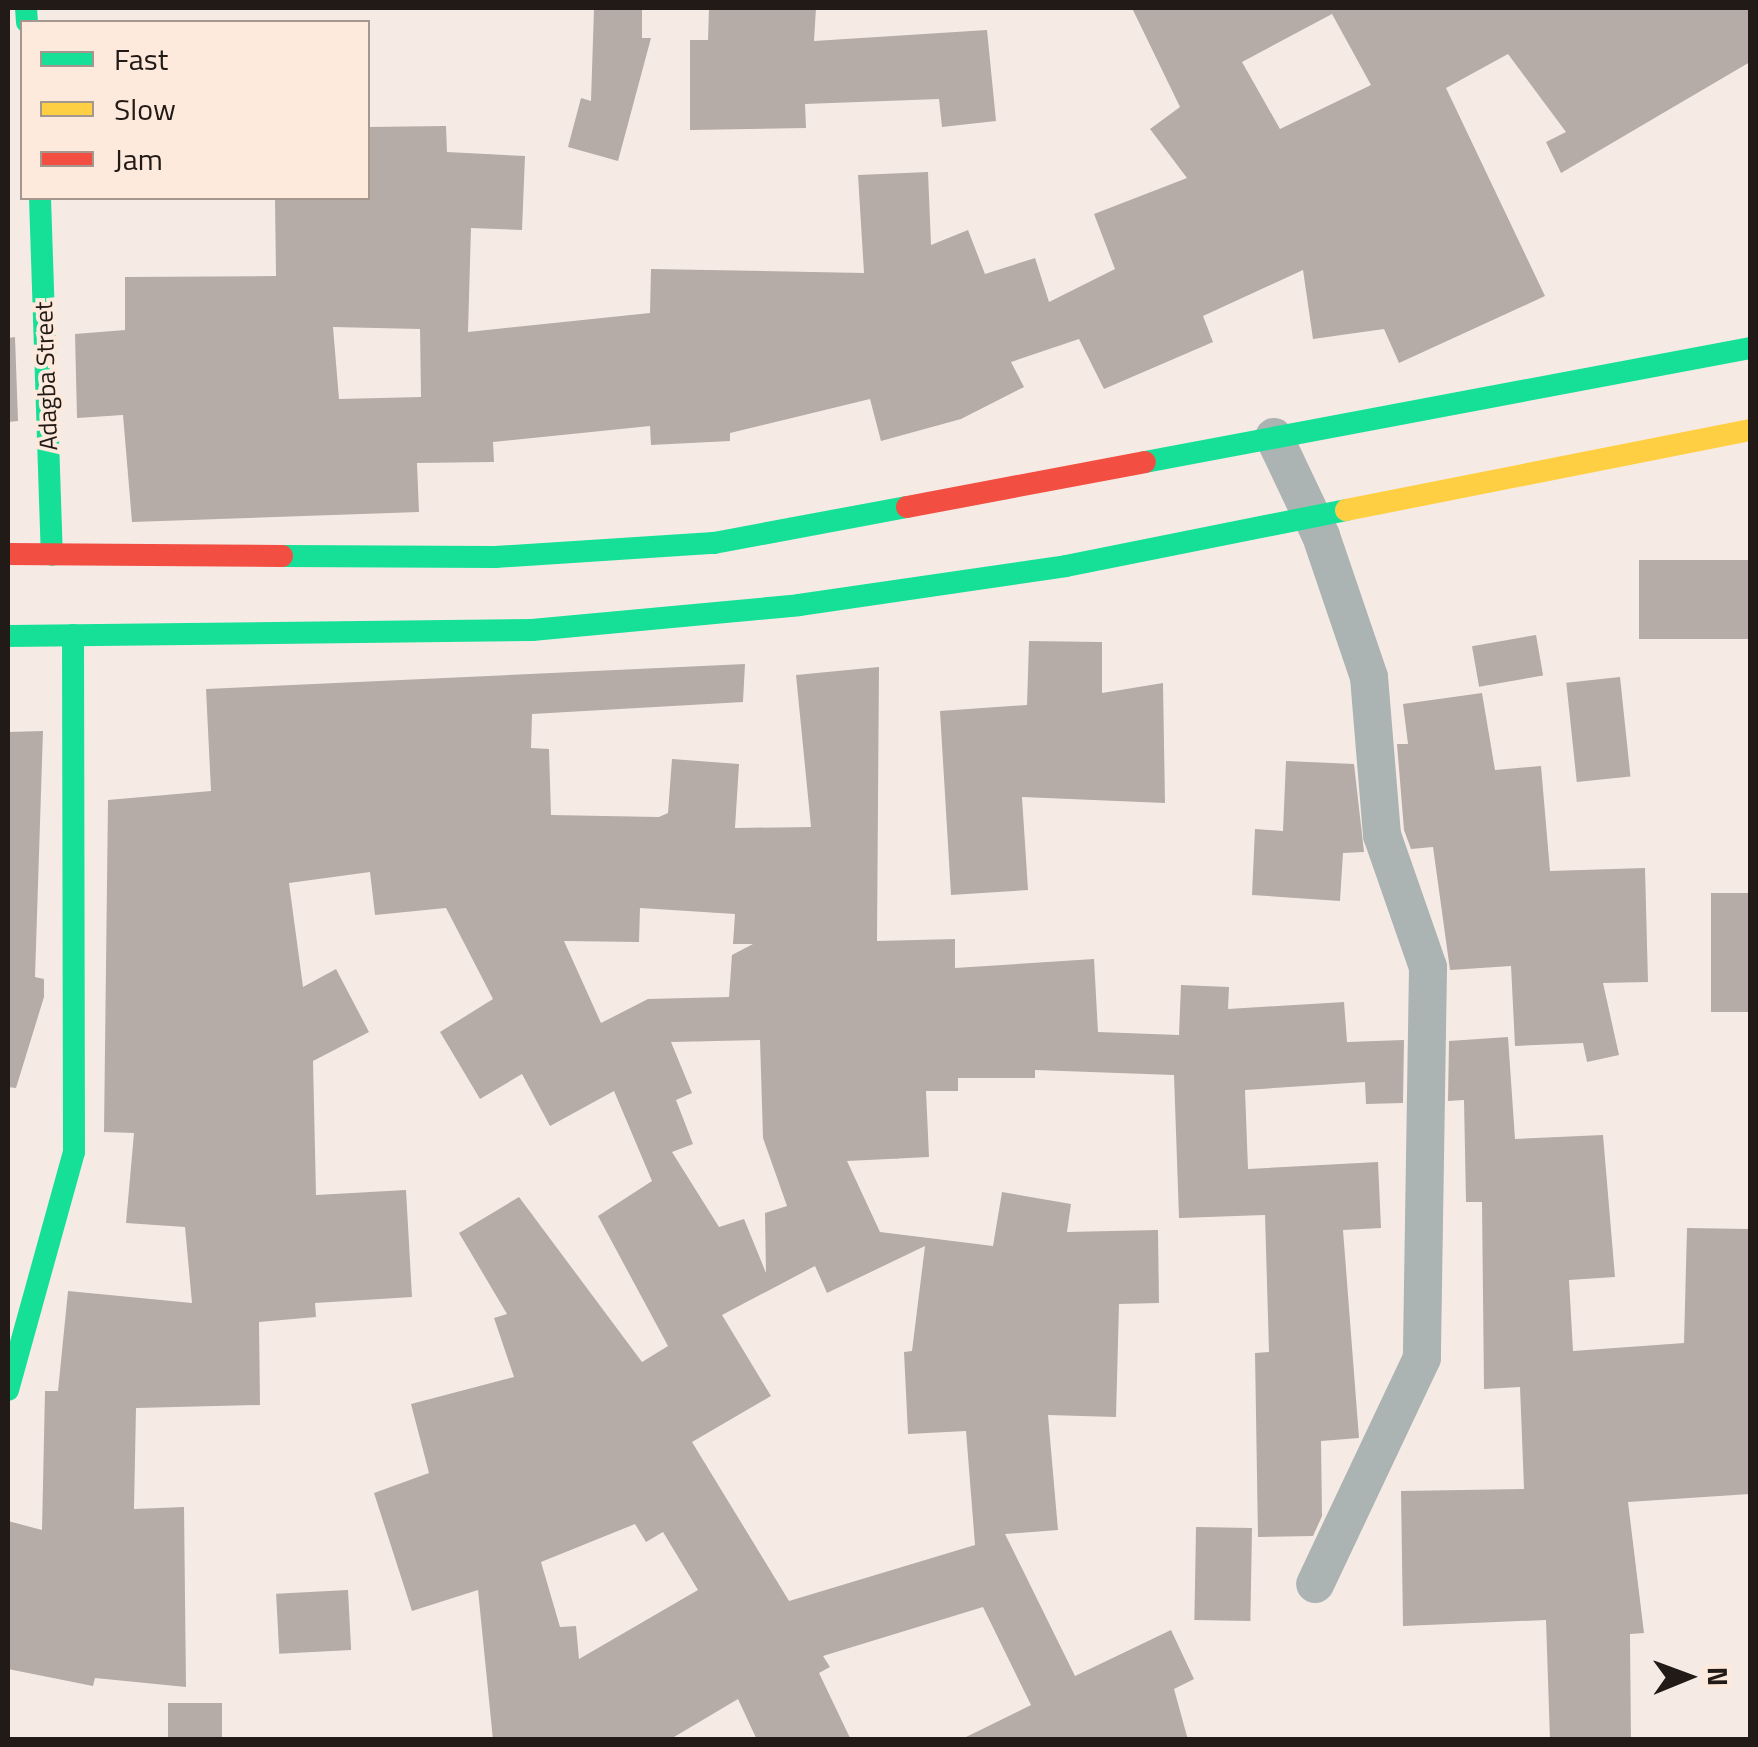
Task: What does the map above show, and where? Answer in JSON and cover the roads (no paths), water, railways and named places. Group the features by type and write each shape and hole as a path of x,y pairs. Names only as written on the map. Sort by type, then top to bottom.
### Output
{"street":[{"name":"Adagba Street","path":"40,200 52,555"},
{"path":"8,554 494,557 714,544 1750,348"},
{"path":"8,636 532,630 799,606 1313,519 1750,430"},
{"path":"1274,437 1313,519 1368,677 1382,835 1428,967 1430,1086 1422,1358 1315,1584"},
{"path":"8,1390 74,1152 73,635"}]}
